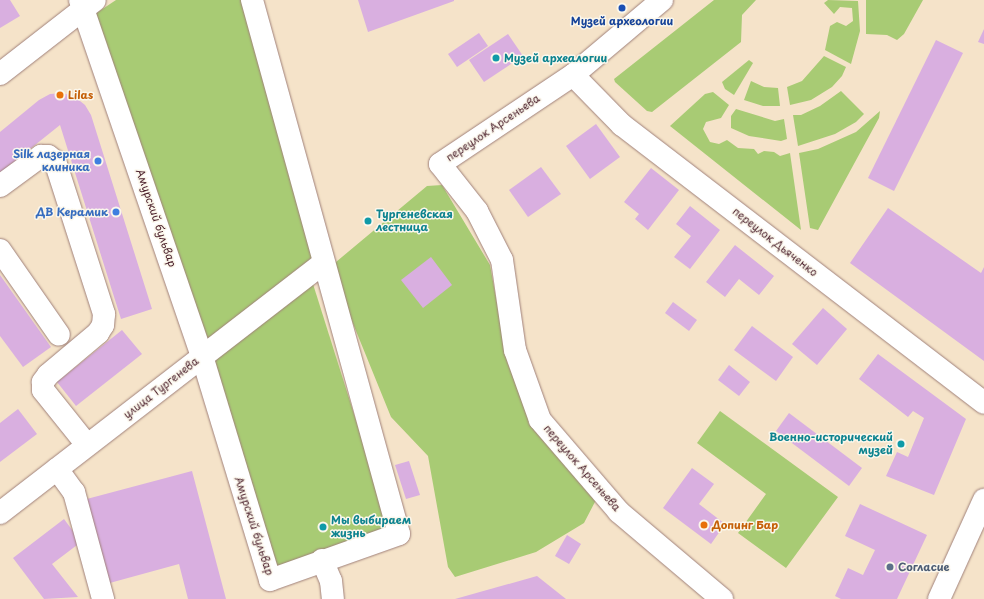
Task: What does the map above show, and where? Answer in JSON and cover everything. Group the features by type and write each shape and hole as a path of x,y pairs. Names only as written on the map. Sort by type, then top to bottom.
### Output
{"street":[{"name":"Амурский бульвар","path":"87,3 202,356 270,580 322,560 399,534 323,263 252,0"},
{"path":"573,75 662,0"},
{"path":"0,74 87,3"},
{"name":"переулок Арсеньева","path":"573,75 440,164 477,211 502,260 515,350 540,420 619,512 699,591 722,599"},
{"name":"переулок Дьяченко","path":"573,75 622,125 984,403"},
{"path":"0,186 41,156 48,156 55,161 104,314 103,325 98,333 48,375 43,382 43,390 87,445"},
{"path":"0,250 59,335"},
{"name":"улица Тургенева","path":"0,513 323,263"},
{"path":"56,469 74,492 103,599"},
{"path":"938,599 984,500"},
{"path":"322,560 331,581 333,599"}],"green space":[{"path":"116,0 242,0 314,261 205,343 95,14"},
{"path":"714,0 756,0 742,15 741,42 652,112 647,111 615,82 614,79"},
{"path":"828,0 858,1 860,31 851,64 825,50 830,26 837,22 846,26 853,21 852,8 840,7 834,14 824,3"},
{"path":"866,0 923,0 904,34 897,40 887,35 866,34"},
{"path":"824,56 846,67 842,76 832,87 811,100 790,105 787,87 802,81"},
{"path":"749,60 753,63 734,95 725,89 722,82"},
{"path":"751,81 764,87 778,88 780,106 763,106 744,100"},
{"path":"841,91 864,114 856,122 835,134 798,146 793,115 801,115 820,106"},
{"path":"713,92 729,105 721,118 706,122 703,129 710,142 719,144 727,140 738,148 754,149 758,154 764,151 774,152 780,156 790,153 801,230 670,126 705,94"},
{"path":"736,109 775,121 784,119 787,139 781,141 749,136 731,128 731,116"},
{"path":"880,111 879,118 818,230 810,228 799,153 818,149 856,132"},
{"path":"442,185 490,265 508,364 535,431 597,498 584,523 536,552 455,577 448,567 428,456 391,417 330,267 427,186"},
{"path":"313,284 390,528 273,571 211,361"},
{"path":"720,411 838,497 786,568 738,533 766,494 697,443"}],"building":[{"path":"0,0 10,0 20,16 0,28"},
{"path":"358,0 454,0 454,1 368,32"},
{"path":"984,29 984,44 978,42"},
{"path":"479,33 488,46 457,67 448,54"},
{"name":"Музей археалогии","path":"508,34 523,56 484,82 469,60"},
{"path":"936,40 963,53 894,191 868,178"},
{"path":"63,93 75,97 85,105 91,115 152,309 121,319 60,125 0,173 0,132 39,100 50,94"},
{"path":"596,124 620,157 590,179 566,146"},
{"path":"541,167 561,194 528,217 509,190"},
{"path":"651,168 679,190 648,230 635,219 639,214 624,202"},
{"path":"690,206 720,230 690,269 674,257 691,236 676,224"},
{"path":"888,208 981,273 984,267 984,361 850,263"},
{"path":"735,245 774,276 759,295 739,279 725,297 706,282"},
{"path":"431,257 452,285 423,308 401,280"},
{"path":"0,275 51,347 23,367 0,336"},
{"path":"673,302 697,320 689,331 665,313"},
{"path":"823,308 847,329 817,365 792,344"},
{"path":"752,326 793,357 776,381 734,350"},
{"path":"122,330 142,354 76,406 57,382"},
{"path":"878,354 966,419 934,495 886,476 897,452 908,457 924,418 913,411 908,417 859,379"},
{"path":"729,365 750,382 739,396 718,380"},
{"path":"18,409 37,434 0,462 0,423"},
{"path":"789,413 862,468 849,486 776,431"},
{"path":"409,461 420,495 406,499 395,465"},
{"path":"692,468 714,484 699,504 725,524 711,544 663,508"},
{"path":"192,471 226,599 188,599 179,564 106,584 83,500"},
{"path":"860,504 927,535 897,599 841,599 835,596 848,568 863,575 875,550 845,536"},
{"path":"64,519 81,542 52,564 78,597 44,599 13,558"},
{"path":"567,535 581,544 569,564 555,556"},
{"path":"537,576 566,599 455,599"}],"place":[{"name":"Музей археологии","path":"622,8"},
{"name":"Музей археалогии","path":"496,58"},
{"name":"Lilas","path":"60,95"},
{"name":"Silk лазерная клиника","path":"98,161"},
{"name":"ДВ Керамик","path":"116,212"},
{"name":"Тургеневская лестница","path":"368,221"},
{"name":"Военно-исторический музей","path":"901,444"},
{"name":"Допинг Бар","path":"704,525"},
{"name":"Мы выбираем жизнь","path":"323,527"},
{"name":"Согласие","path":"890,567"}]}
